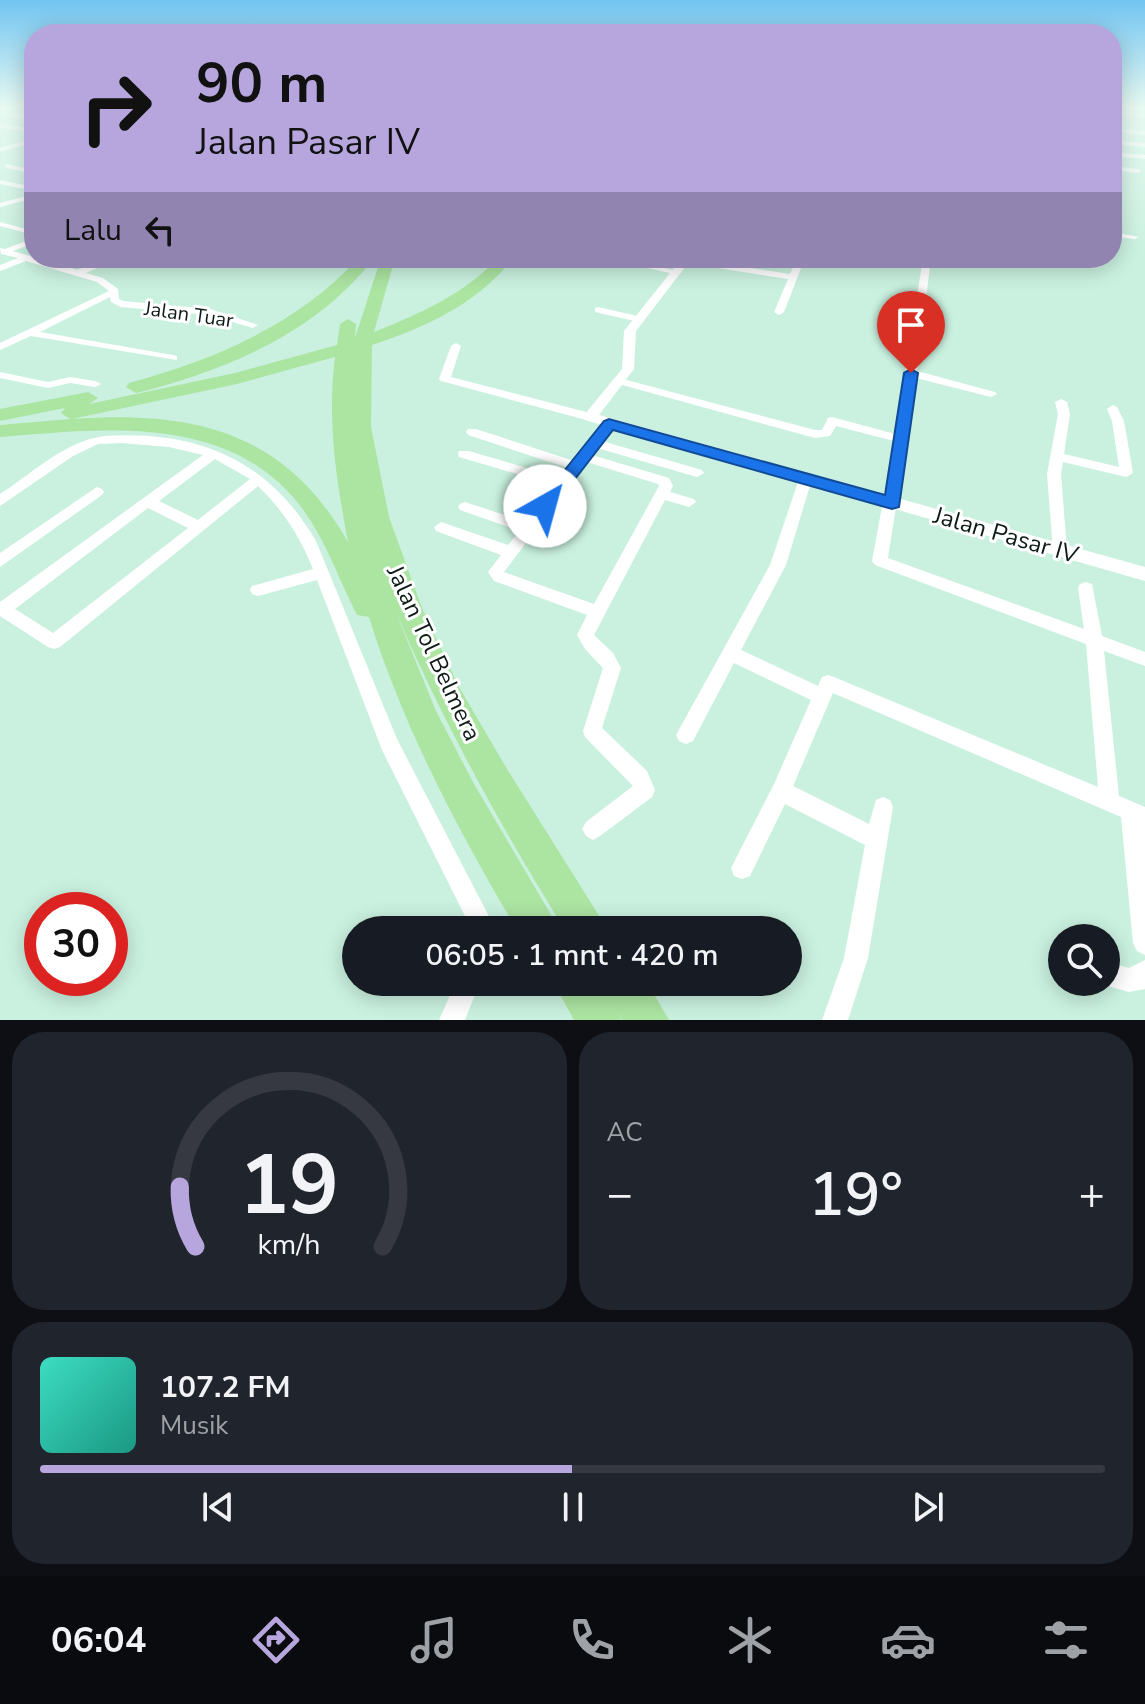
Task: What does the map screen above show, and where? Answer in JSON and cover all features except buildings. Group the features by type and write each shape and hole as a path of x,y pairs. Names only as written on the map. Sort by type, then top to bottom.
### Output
{"highway":[{"path":"0,415 144,385 233,353 267,338 315,308 357,268"},
{"name":"Jalan Tol Belmera","path":"371,268 340,377 340,432 345,473 373,587 425,724 532,916"},
{"name":"Jalan Tol Belmera","path":"381,268 362,295 359,428 366,470 389,557 415,623 467,732 579,916"},
{"path":"362,295 385,268"},
{"path":"395,328 454,298 491,268"},
{"path":"0,423 173,394 321,354 395,328 478,287 496,268"},
{"path":"0,431 116,423 187,429 252,451 276,467 301,490 333,539 425,724"},
{"path":"583,996 599,1020"},
{"path":"631,996 647,1020"}],"street":[{"path":"6,166 24,169"},
{"path":"1122,169 1138,171"},
{"path":"0,182 24,187"},
{"path":"0,203 24,199"},
{"path":"0,224 24,231"},
{"path":"0,236 24,228"},
{"path":"1122,235 1135,237"},
{"path":"0,268 24,260"},
{"name":"Jalan Tuar","path":"60,268 108,284 115,291 114,300 121,304 210,312 253,325"},
{"path":"78,273 90,268"},
{"path":"658,268 678,272"},
{"path":"456,346 445,379 590,417 619,381 631,359 627,337 681,268"},
{"path":"740,268 794,277"},
{"path":"779,312 797,268"},
{"path":"926,268 892,503 880,561 1145,659"},
{"path":"0,347 115,291"},
{"path":"110,312 121,304"},
{"path":"123,318 133,306"},
{"path":"598,310 639,319"},
{"path":"31,333 173,358"},
{"path":"911,373 991,394"},
{"path":"0,375 48,385 70,380 95,384"},
{"path":"619,381 815,434 826,433 832,421 901,439"},
{"path":"1060,550 1054,474 1064,414 1061,402"},
{"path":"1056,456 1126,473 1118,421 1113,409"},
{"name":"Jalan Pasar IV","path":"590,417 1145,574"},
{"path":"595,611 499,577 496,572 609,424"},
{"path":"472,432 579,462 664,481 664,495 595,611 585,635 589,644 607,658 612,668 592,731 645,782 645,790 593,829"},
{"path":"0,501 82,447 97,441 177,443 236,461 259,479 296,517 389,744 477,916"},
{"path":"595,443 697,473"},
{"path":"213,454 2,609 54,642 259,479"},
{"path":"464,454 562,483"},
{"path":"686,735 778,565 805,479"},
{"path":"0,561 97,492"},
{"path":"664,495 689,502"},
{"path":"147,503 197,526"},
{"path":"465,507 528,528"},
{"path":"441,527 510,552"},
{"path":"258,590 321,573"},
{"path":"1086,588 1109,801"},
{"path":"729,653 821,696"},
{"path":"742,868 781,791 828,683 1138,814 1145,943"},
{"path":"781,791 878,840"},
{"path":"835,1020 856,958 883,807"},
{"path":"1120,978 1142,978 1145,972"},
{"path":"452,1020 462,996"}],"route":[{"path":"545,506 609,424 892,503 911,373"}]}
